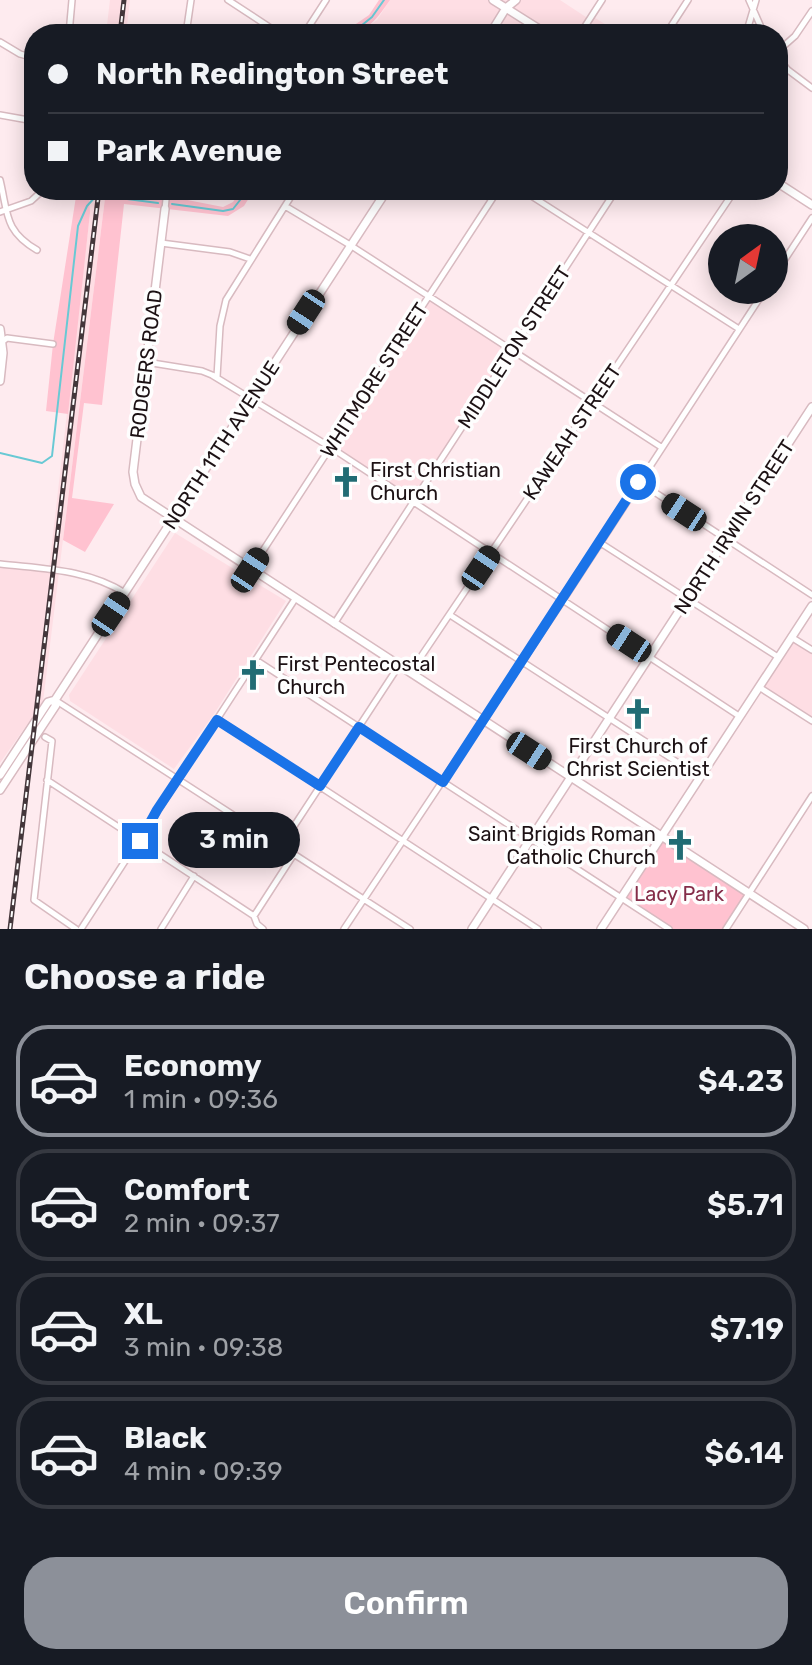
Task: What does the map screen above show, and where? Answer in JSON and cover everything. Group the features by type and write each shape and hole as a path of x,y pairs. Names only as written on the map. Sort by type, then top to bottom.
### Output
{"street":[{"path":"70,24 72,0"},
{"path":"187,24 191,0"},
{"path":"228,0 265,24"},
{"path":"310,24 326,0"},
{"path":"493,0 507,4 534,24"},
{"path":"496,24 507,4 516,0"},
{"path":"586,24 602,0"},
{"path":"672,24 688,0"},
{"path":"750,3 756,0"},
{"path":"747,24 750,3"},
{"path":"750,3 759,24"},
{"path":"788,42 812,11"},
{"path":"0,42 24,55"},
{"path":"788,70 812,88"},
{"path":"0,115 24,119"},
{"path":"0,180 3,211 18,238 37,250"},
{"path":"788,189 812,205"},
{"path":"3,211 32,200"},
{"name":"RODGERS ROAD","path":"166,200 133,477 141,497 804,929"},
{"path":"217,378 224,307 250,259 289,200"},
{"name":"NORTH 11TH AVENUE","path":"0,790 56,705 55,700 380,200"},
{"name":"WHITMORE STREET","path":"250,570 491,200"},
{"path":"538,200 739,329"},
{"name":"MIDDLETON STREET","path":"333,624 609,200"},
{"name":"KAWEAH STREET","path":"410,674 728,200"},
{"path":"285,206 661,447"},
{"path":"788,255 812,218"},
{"path":"161,243 230,252 250,259"},
{"path":"344,929 523,662 756,304"},
{"path":"0,329 3,341 0,381"},
{"path":"3,341 7,338 53,344"},
{"path":"146,362 202,371 217,378 330,447 739,716"},
{"name":"NORTH IRWIN STREET","path":"472,929 812,407"},
{"path":"638,482 812,595"},
{"path":"599,542 778,657"},
{"path":"0,564 76,573 125,593"},
{"path":"45,737 52,741 33,897 36,904 78,929 140,841 295,599"},
{"path":"601,929 812,606"},
{"path":"450,615 700,777"},
{"path":"791,637 812,650"},
{"path":"256,660 669,929"},
{"path":"281,846 398,667"},
{"path":"759,687 812,721"},
{"path":"55,700 410,929"},
{"name":"NORTH 11TH AVENUE","path":"0,775 48,702 55,700"},
{"path":"217,720 538,929"},
{"path":"47,780 254,916"},
{"path":"726,929 812,796"},
{"path":"263,929 255,926 254,916 294,854"},
{"path":"161,929 194,876"}],"shaded area":[{"path":"110,0 130,0 127,24 107,24"},
{"path":"390,0 508,0 507,7 516,0 560,0 589,19 592,16 605,24 371,24"},
{"path":"89,200 105,200 43,702 0,763 0,565 49,569"},
{"path":"429,296 512,350 413,502 330,447"},
{"path":"175,533 286,601 214,714 174,769 70,701 69,695"},
{"path":"791,637 812,650 812,721 759,687"}],"green space":[{"path":"379,0 390,0 370,24 356,24 369,15"},
{"path":"75,200 89,200 68,414 46,411"},
{"path":"105,200 187,200 223,207 234,200 248,200 228,216 124,204 102,405 84,403 72,498 114,504 85,552 63,540"},
{"name":"Lacy Park","path":"661,837 747,896 726,929 669,929 622,898"}],"waterway":[{"path":"363,24 384,0"},
{"path":"0,453 42,463 52,456 78,226 92,200"},
{"path":"135,200 158,203"},
{"path":"172,204 223,211 233,209 240,200"}],"railway":[{"path":"121,24 124,0"},
{"path":"10,929 98,200"}],"place":[{"name":"First Christian Church","path":"346,482"},
{"name":"First Pentecostal Church","path":"253,675"},
{"name":"First Church of Christ Scientist","path":"638,714"},
{"name":"Saint Brigids Roman Catholic Church","path":"680,845"}],"route":[{"path":"140,841 217,720 320,786 359,727 443,782 638,482"}]}
